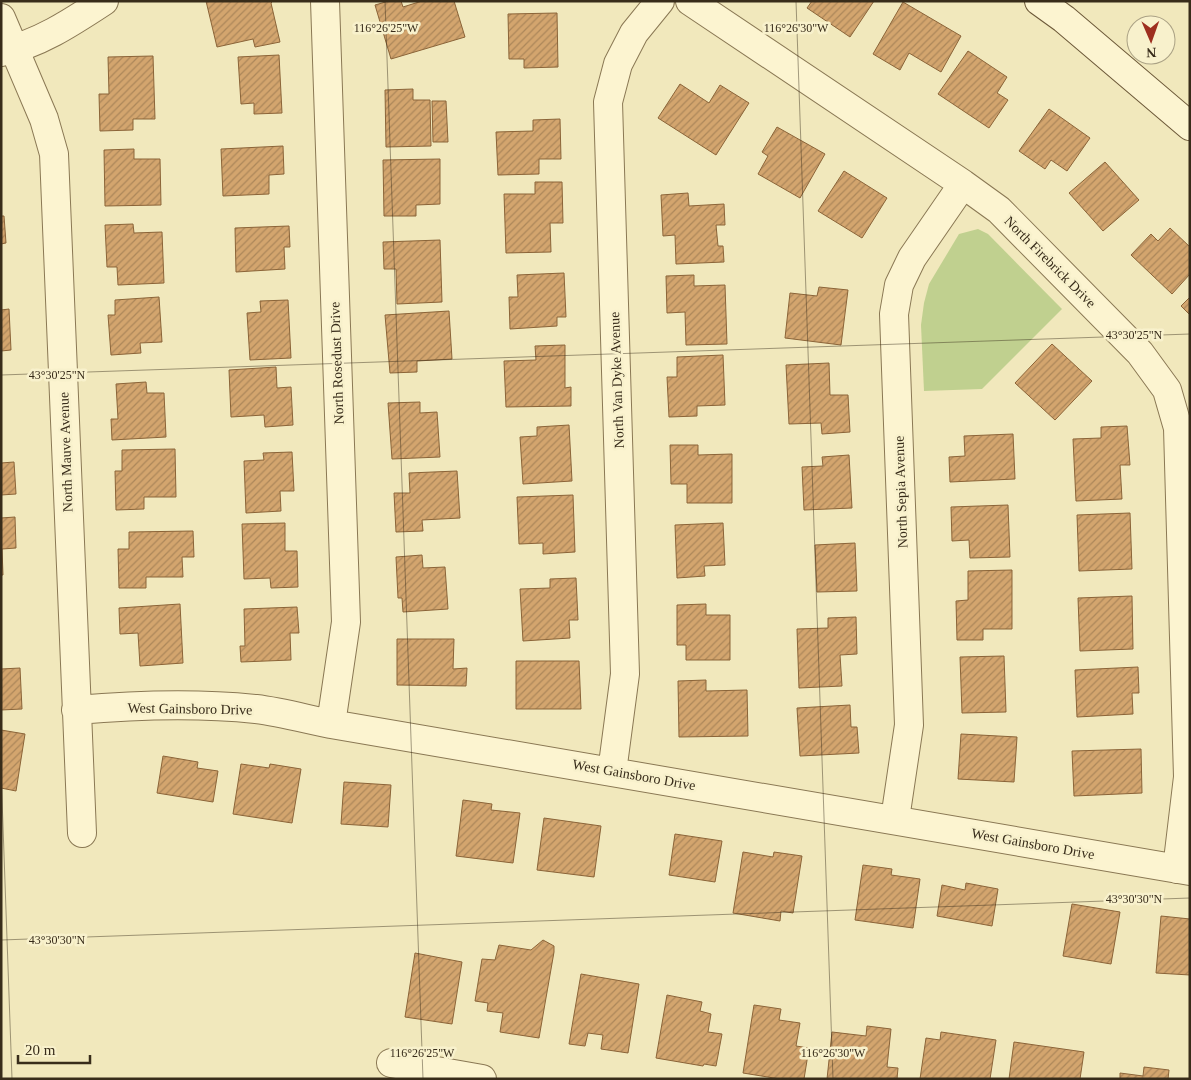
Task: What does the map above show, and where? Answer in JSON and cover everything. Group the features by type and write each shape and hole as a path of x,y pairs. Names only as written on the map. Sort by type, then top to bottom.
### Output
{"street":[{"path":"8,50 62,28 104,1"},
{"name":"North Rosedust Drive","path":"325,1 346,622 331,724"},
{"name":"North Van Dyke Avenue","path":"612,772 625,674 608,102 618,64 634,33 660,1"},
{"name":"North Firebrick Drive","path":"690,1 999,210 1140,353 1167,390 1178,428 1188,776 1183,870"},
{"path":"1039,1 1064,19 1190,126"},
{"name":"North Mauve Avenue","path":"1,18 8,50 26,78 44,118 54,154 82,833"},
{"name":"North Sepia Avenue","path":"895,819 909,725 894,314 899,285 912,258 963,184"},
{"name":"West Gainsboro Drive","path":"76,710 110,707 221,706 258,710 1183,870"},
{"path":"391,1063 482,1079"}],"green space":[{"path":"978,229 988,234 1062,309 982,389 924,391 921,325 929,284 959,234"}],"building":[{"path":"206,1 273,1 271,3 280,42 255,47 253,39 217,47"},
{"path":"389,1 401,1 403,7 422,1 454,1 465,37 391,59 375,5"},
{"path":"812,1 874,1 850,37 807,8"},
{"path":"903,2 961,36 941,72 909,53 900,70 873,54"},
{"path":"557,13 558,67 524,68 524,59 509,59 508,14"},
{"path":"968,51 1007,77 997,93 1008,100 989,128 938,94"},
{"path":"279,55 282,113 254,114 254,103 241,104 238,57"},
{"path":"153,56 155,119 133,119 133,130 100,131 99,94 109,94 108,57"},
{"path":"680,84 709,103 720,85 749,103 716,155 658,118"},
{"path":"413,89 413,100 430,100 431,146 386,147 385,90"},
{"path":"432,101 446,101 448,142 433,142"},
{"path":"1049,109 1090,138 1067,171 1051,160 1045,169 1019,151"},
{"path":"560,119 561,159 539,159 539,174 498,175 496,132 533,131 533,120"},
{"path":"777,127 825,154 800,198 758,174 768,156 762,152"},
{"path":"283,146 284,174 269,175 269,194 223,196 221,149"},
{"path":"134,149 134,159 160,159 161,205 105,206 104,150"},
{"path":"440,159 440,204 416,205 416,216 384,216 383,160"},
{"path":"1105,162 1139,200 1103,231 1069,193"},
{"path":"844,171 887,198 862,238 818,211"},
{"path":"535,182 562,182 563,223 550,223 551,252 506,253 504,194 535,194"},
{"path":"688,193 689,206 724,204 725,225 716,225 718,246 723,246 724,262 676,264 675,235 663,236 661,195"},
{"path":"1,216 4,216 6,243 1,244"},
{"path":"133,224 134,233 162,232 164,283 118,285 117,267 107,267 105,225"},
{"path":"289,226 290,247 284,247 285,269 236,272 235,228"},
{"path":"1170,228 1190,247 1190,274 1172,294 1131,255 1151,234 1158,241"},
{"path":"440,240 442,302 397,304 396,269 384,269 383,242"},
{"path":"564,273 566,317 557,317 557,326 510,329 509,297 518,297 517,275"},
{"path":"694,275 694,286 725,285 727,344 686,345 685,312 667,313 666,276"},
{"path":"819,287 848,290 841,345 785,338 790,293 817,296"},
{"path":"159,297 162,342 140,343 141,353 111,355 108,315 115,315 115,300"},
{"path":"1190,297 1190,315 1181,306"},
{"path":"288,300 291,358 250,360 247,313 261,312 260,301"},
{"path":"9,309 11,350 1,351 1,310"},
{"path":"449,311 452,359 417,361 417,372 390,373 385,315"},
{"path":"1052,344 1092,381 1055,420 1015,383"},
{"path":"565,345 565,388 571,387 571,406 506,407 504,361 536,360 535,346"},
{"path":"723,355 725,405 697,406 697,416 669,417 667,377 677,377 677,357"},
{"path":"829,363 830,395 848,395 850,432 822,434 821,423 789,424 786,365"},
{"path":"276,367 277,388 291,387 293,425 265,427 264,415 231,417 229,370"},
{"path":"146,382 147,393 164,393 166,437 112,440 111,419 118,419 116,384"},
{"path":"420,402 420,413 437,412 440,457 392,459 388,403"},
{"path":"569,425 572,481 523,484 520,437 537,436 537,427"},
{"path":"1127,426 1130,465 1120,465 1122,499 1076,501 1073,439 1101,438 1101,427"},
{"path":"1013,434 1015,479 950,482 949,457 965,456 964,436"},
{"path":"670,445 698,445 698,455 732,454 732,503 687,503 687,484 671,484"},
{"path":"175,449 176,497 144,497 144,509 116,510 115,471 122,471 122,450"},
{"path":"292,452 294,491 280,491 281,511 246,513 244,461 264,460 263,453"},
{"path":"849,455 852,508 804,510 802,467 823,466 822,457"},
{"path":"14,462 16,494 1,495 1,463"},
{"path":"457,471 460,518 422,520 423,531 396,532 394,493 410,493 409,473"},
{"path":"573,495 575,552 543,554 543,543 519,544 517,497"},
{"path":"1008,505 1010,557 970,558 969,540 952,541 951,507"},
{"path":"1130,513 1132,569 1079,571 1077,515"},
{"path":"15,517 16,548 2,549 3,575 1,575 1,518"},
{"path":"285,523 285,551 297,551 298,587 271,588 270,578 244,579 242,524"},
{"path":"723,523 725,565 704,566 705,576 677,578 675,525"},
{"path":"193,531 194,557 182,557 183,577 146,577 146,588 119,588 118,549 129,549 129,532"},
{"path":"855,543 857,591 817,592 815,545"},
{"path":"422,555 423,568 445,567 448,609 403,612 402,598 398,598 396,557"},
{"path":"1012,570 1012,629 983,629 983,640 957,640 956,601 968,600 968,571"},
{"path":"576,578 578,620 569,620 570,638 523,641 520,589 550,588 550,579"},
{"path":"1132,596 1133,649 1080,651 1078,598"},
{"path":"180,604 183,663 140,666 138,633 120,634 119,608"},
{"path":"706,604 706,615 730,615 730,660 686,660 686,645 677,645 677,605"},
{"path":"297,607 299,633 290,633 291,660 241,662 240,646 245,646 244,609"},
{"path":"856,617 857,654 840,655 842,686 799,688 797,629 828,628 828,618"},
{"path":"397,639 454,639 453,669 467,668 466,686 397,685"},
{"path":"1004,656 1006,712 962,713 960,657"},
{"path":"516,661 579,661 581,709 516,709"},
{"path":"1138,667 1139,693 1132,693 1133,714 1077,717 1075,670"},
{"path":"20,668 22,709 1,710 1,669"},
{"path":"706,680 706,691 747,690 748,736 679,737 678,681"},
{"path":"850,705 851,727 857,727 859,753 800,756 797,708"},
{"path":"1,730 25,734 16,791 1,788"},
{"path":"961,734 1017,737 1014,782 958,779"},
{"path":"1141,749 1142,793 1074,796 1072,751"},
{"path":"163,756 198,762 197,768 218,771 213,802 157,793"},
{"path":"241,764 269,768 270,764 301,769 292,823 233,814"},
{"path":"344,782 391,785 388,827 341,824"},
{"path":"463,800 492,804 491,810 520,813 513,863 456,856"},
{"path":"544,818 601,826 594,877 537,870"},
{"path":"675,834 722,841 715,882 669,875"},
{"path":"743,852 773,857 774,852 802,856 793,913 781,911 780,921 733,913"},
{"path":"863,865 892,869 891,875 920,879 913,928 855,920"},
{"path":"966,883 998,889 992,926 937,916 942,885 965,890"},
{"path":"1072,904 1120,912 1111,964 1063,956"},
{"path":"1161,916 1190,919 1190,975 1156,973"},
{"path":"543,940 554,946 554,952 539,1038 500,1032 503,1013 487,1011 488,1003 475,1001 482,959 495,960 499,945 531,950"},
{"path":"415,953 462,962 452,1024 405,1017"},
{"path":"581,974 639,984 628,1053 601,1049 603,1035 588,1033 585,1046 569,1044"},
{"path":"667,995 702,1002 700,1011 711,1014 708,1032 722,1034 716,1066 704,1064 703,1066 656,1058"},
{"path":"754,1005 781,1009 779,1020 800,1023 796,1046 809,1048 804,1079 780,1079 743,1073"},
{"path":"867,1026 891,1029 887,1067 898,1068 897,1079 827,1079 832,1032 866,1036"},
{"path":"941,1032 996,1040 990,1079 920,1079 926,1038 940,1040"},
{"path":"1014,1042 1084,1052 1080,1079 1009,1079"},
{"path":"1144,1067 1169,1070 1168,1079 1120,1079 1120,1073 1143,1076"}]}
